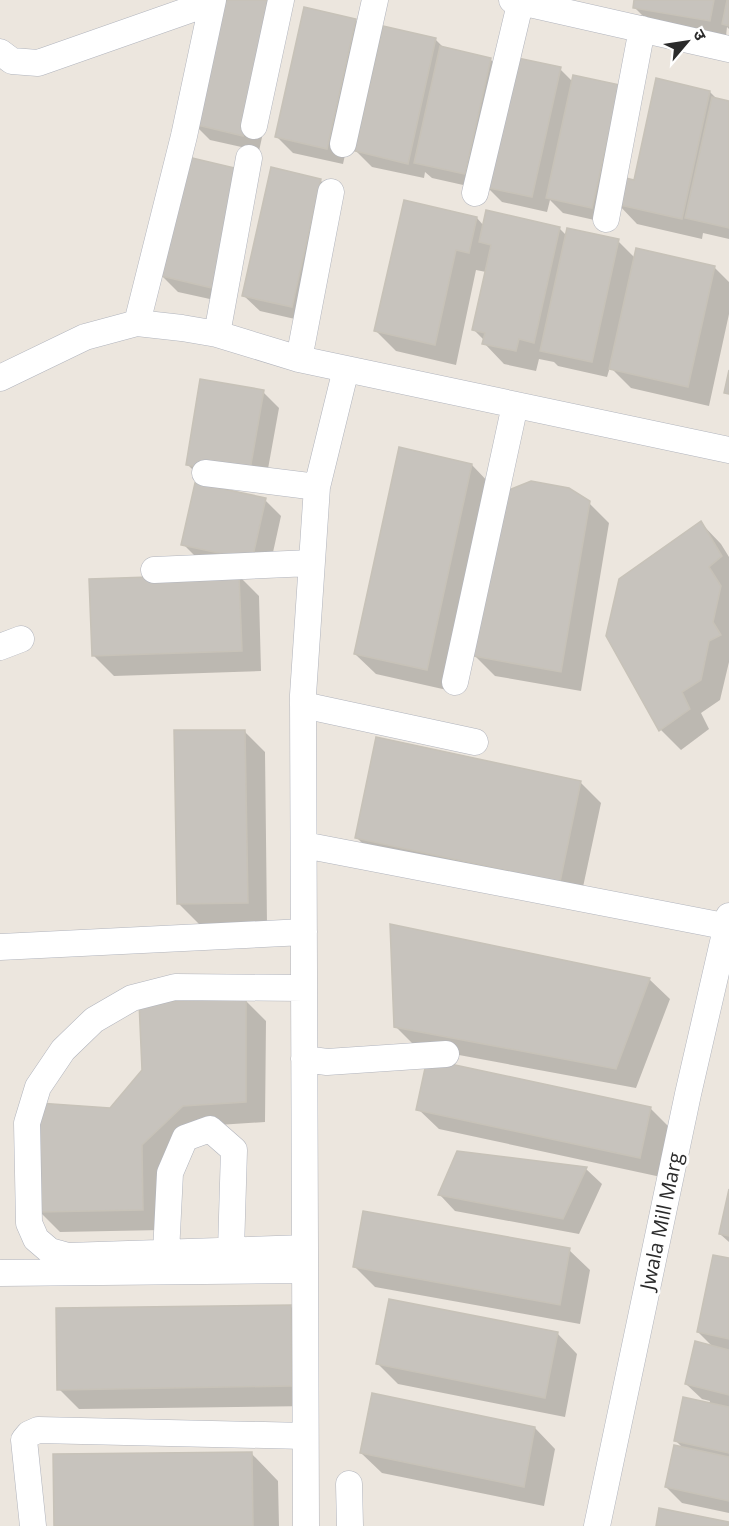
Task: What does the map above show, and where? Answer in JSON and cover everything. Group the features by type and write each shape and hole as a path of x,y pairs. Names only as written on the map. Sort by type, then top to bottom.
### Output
{"street":[{"path":"254,126 281,0"},
{"path":"343,144 375,0"},
{"path":"0,52 12,62 38,63 212,1"},
{"path":"136,323 184,136 212,1"},
{"path":"474,193 518,1 585,8 642,28 729,49"},
{"path":"606,219 642,28"},
{"path":"217,334 249,158"},
{"path":"299,359 331,192"},
{"path":"0,378 85,337 136,323 182,327 217,334 299,359 729,450"},
{"path":"306,1526 303,705 317,487 346,369"},
{"path":"455,682 515,405"},
{"path":"206,473 317,487"},
{"path":"154,570 311,563"},
{"path":"303,705 475,742"},
{"path":"304,845 728,924"},
{"name":"Jwala Mill Marg","path":"597,1526 685,1105 728,924"},
{"path":"0,947 304,932"},
{"path":"304,988 175,987 132,998 94,1020 63,1050 38,1087 27,1123 29,1223 36,1239 50,1251 68,1256 231,1250 305,1259"},
{"path":"304,1059 327,1062 446,1054"},
{"path":"166,1253 170,1173 185,1138 210,1130 234,1150 231,1250"},
{"path":"0,1273 305,1259"},
{"path":"33,1526 24,1440 29,1434 38,1430 305,1436"},
{"path":"349,1484 350,1526"}],"building":[{"path":"220,0 273,2 243,136 193,124"},
{"path":"634,0 714,0 710,21 633,8"},
{"path":"727,0 729,0 729,26 722,24"},
{"path":"304,7 356,19 327,149 275,137"},
{"path":"383,26 436,38 408,164 355,151"},
{"path":"440,46 491,58 465,174 414,163"},
{"path":"513,57 561,67 532,197 484,187"},
{"path":"573,75 620,85 592,208 546,198"},
{"path":"656,78 710,91 682,219 615,204 621,177 634,180"},
{"path":"712,97 729,101 729,228 685,218"},
{"path":"188,157 239,169 212,288 161,276"},
{"path":"271,167 321,179 292,307 242,296"},
{"path":"404,200 477,217 469,253 456,250 435,345 374,331"},
{"path":"486,210 560,227 534,343 519,339 516,351 482,344 485,333 472,330 491,245 479,242"},
{"path":"567,228 619,239 592,362 540,351"},
{"path":"636,248 715,266 688,387 609,369"},
{"path":"729,370 729,394 724,393"},
{"path":"200,379 264,390 249,476 186,465"},
{"path":"399,447 472,464 427,670 354,654"},
{"path":"531,481 569,488 590,501 561,672 473,656 504,492"},
{"path":"195,483 266,498 252,560 181,545"},
{"path":"701,521 722,556 709,567 721,586 713,622 721,635 709,641 701,680 682,692 690,709 659,731 606,636 619,579"},
{"path":"239,574 242,651 92,656 89,579"},
{"path":"174,730 245,730 248,903 177,904"},
{"path":"376,737 581,781 560,882 355,838"},
{"path":"390,924 650,978 616,1069 394,1027"},
{"path":"246,999 246,1102 183,1106 142,1145 143,1210 39,1212 39,1103 110,1108 142,1070 139,1002"},
{"path":"427,1059 651,1107 640,1158 416,1110"},
{"path":"457,1151 587,1167 563,1219 438,1195"},
{"path":"729,1189 729,1236 719,1234"},
{"path":"363,1211 570,1248 560,1305 353,1267"},
{"path":"713,1255 729,1258 729,1339 697,1332"},
{"path":"389,1299 558,1332 545,1398 376,1364"},
{"path":"291,1305 292,1386 57,1390 56,1308"},
{"path":"695,1341 729,1350 729,1395 685,1384"},
{"path":"372,1393 535,1427 524,1487 360,1453"},
{"path":"683,1397 729,1407 729,1453 674,1441"},
{"path":"674,1445 729,1457 729,1501 665,1487"},
{"path":"252,1452 253,1526 54,1526 53,1454"},
{"path":"659,1508 729,1522 728,1526 656,1526"}]}
